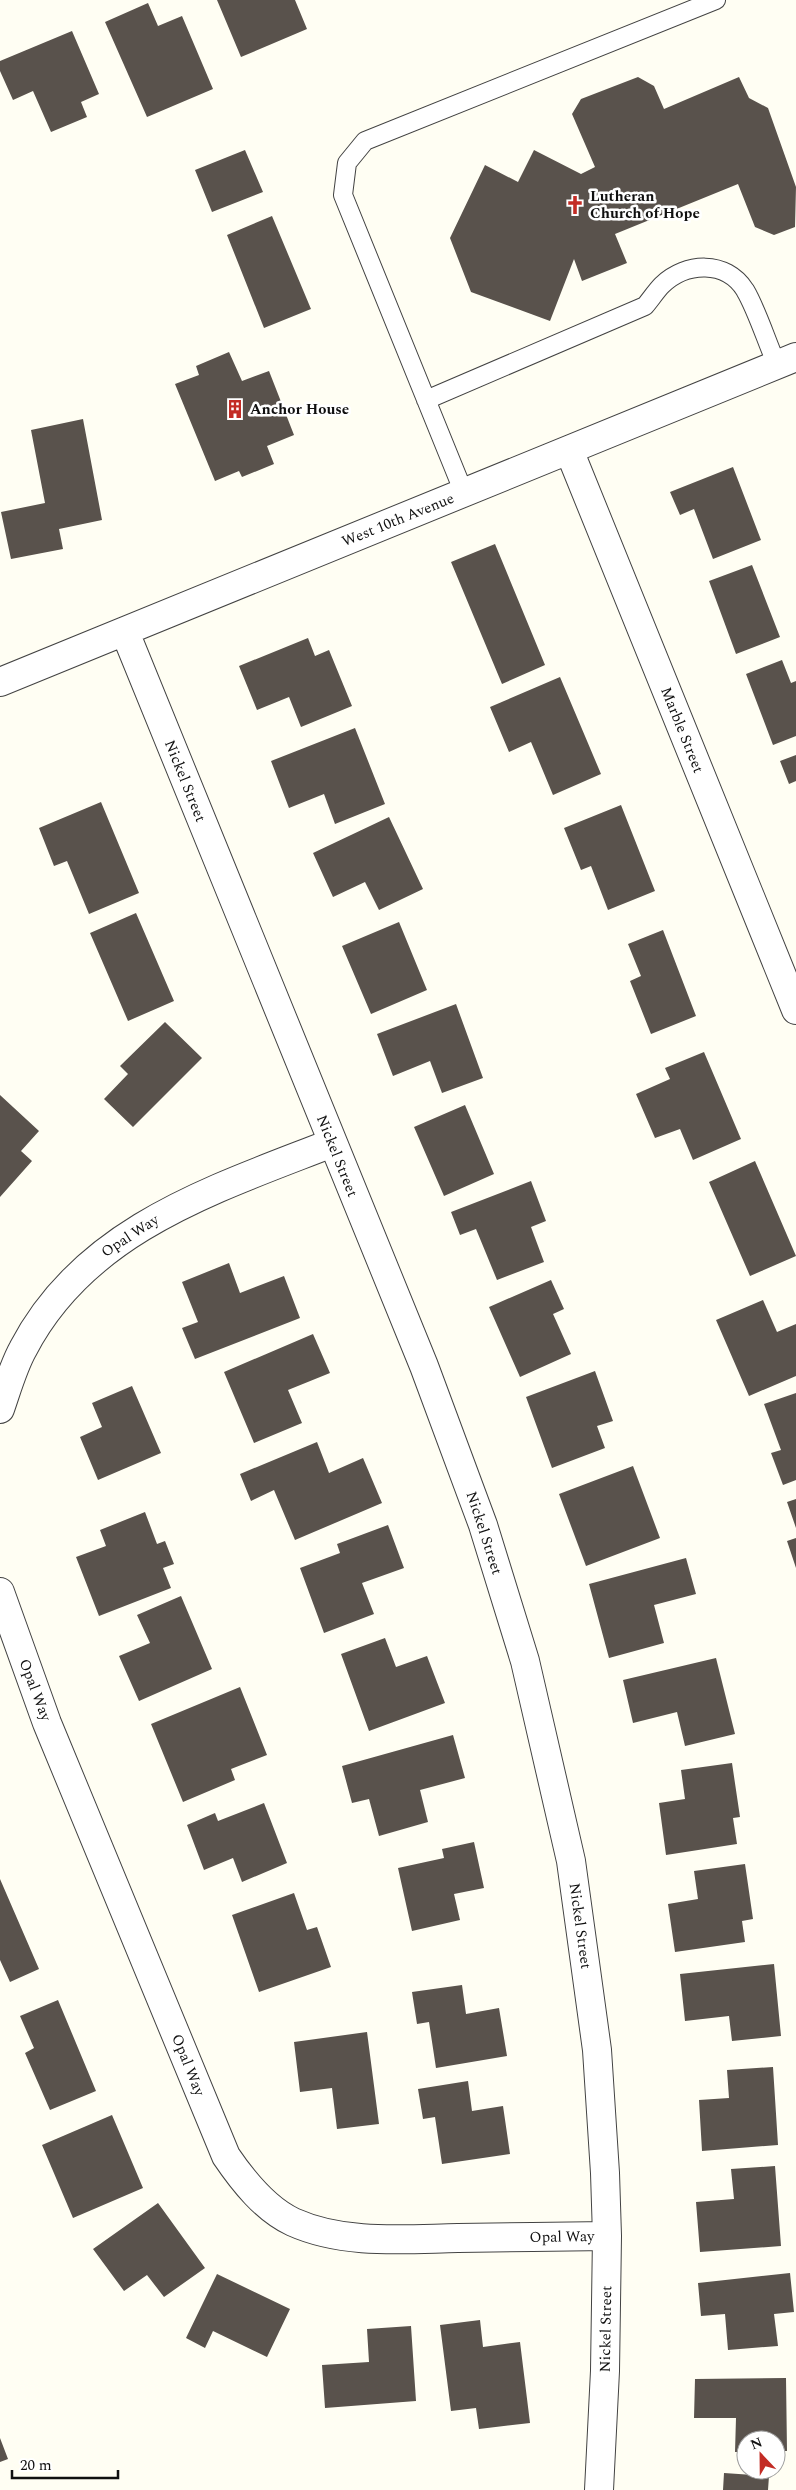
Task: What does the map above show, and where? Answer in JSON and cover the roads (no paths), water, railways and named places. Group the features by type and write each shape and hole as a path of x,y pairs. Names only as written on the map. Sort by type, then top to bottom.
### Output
{"street":[{"name":"West 10th Avenue","path":"0,682 786,361"},
{"name":"Marble Street","path":"569,450 796,1010"},
{"name":"Nickel Street","path":"125,632 424,1366 480,1517 525,1661 572,1871 597,2050 605,2173 606,2236 605,2371 600,2490"},
{"name":"Opal Way","path":"0,1409 22,1349 50,1308 97,1258 136,1230 196,1196 332,1143"},
{"name":"Opal Way","path":"0,1592 48,1723 226,2156 243,2180 275,2211 293,2222 342,2237 606,2236"}],"lane":[{"path":"464,493 343,195 347,163 366,141 716,0"},
{"path":"426,400 645,306 662,285 684,271 706,266 726,272 745,290 786,361"}],"place":[{"name":"Lutheran Church of Hope","path":"575,205"},
{"name":"Anchor House","path":"235,409"}]}
